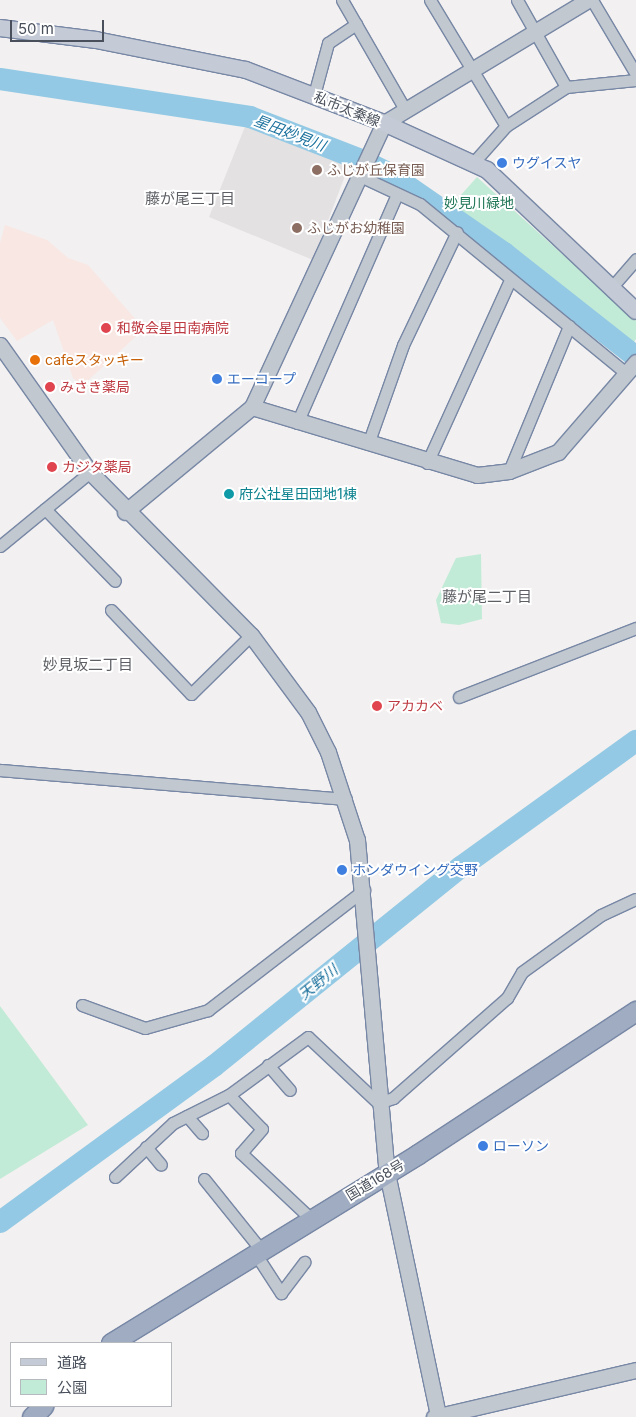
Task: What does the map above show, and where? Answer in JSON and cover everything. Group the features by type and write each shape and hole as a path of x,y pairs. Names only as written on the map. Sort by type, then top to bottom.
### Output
{"highway":[{"name":"国道168号","path":"113,1342 387,1173 636,1011"},
{"path":"32,1417 42,1407"}],"main road":[{"name":"私市太秦線","path":"0,28 96,40 246,70 384,123 487,170 636,311"}],"street":[{"path":"342,0 404,108"},
{"path":"430,0 506,126"},
{"path":"517,0 566,87"},
{"path":"126,512 252,407 384,123 404,108 588,0"},
{"path":"592,0 636,74"},
{"path":"314,95 328,42 356,24"},
{"path":"473,163 506,126 566,87 636,80"},
{"path":"360,176 397,194 457,232 510,282 569,326 627,374"},
{"path":"297,423 397,194"},
{"path":"368,444 403,345 457,232"},
{"path":"611,288 636,260"},
{"path":"427,463 510,282"},
{"path":"509,471 569,326"},
{"path":"0,344 90,472 126,512 251,635 308,712 346,799 365,894 378,1103 387,1173 437,1417 636,1370"},
{"path":"252,407 297,423 427,463 477,475 509,471 558,452 636,362"},
{"path":"0,546 90,472"},
{"path":"45,509 115,581"},
{"path":"111,610 191,694 251,635"},
{"path":"459,697 636,628"},
{"path":"0,770 346,799"},
{"path":"82,1005 145,1028 208,1010 365,894"},
{"path":"378,1103 393,1098 507,998 522,972 601,915 636,899"},
{"path":"114,1177 146,1147 187,1116 229,1095 308,1037 378,1103"},
{"path":"268,1065 290,1090"},
{"path":"229,1095 262,1129 241,1153 311,1219"},
{"path":"187,1116 202,1133"},
{"path":"146,1147 161,1165"},
{"path":"204,1179 258,1251 281,1293 304,1262"}],"shaded area":[{"path":"246,124 340,159 348,168 313,260 209,217"},
{"path":"5,225 47,240 68,258 88,265 144,329 82,386 73,378 53,320 17,341 0,318 0,243"}],"green space":[{"name":"妙見川緑地","path":"477,177 636,321 636,339 630,348 452,205"},
{"path":"481,554 482,619 459,625 441,623 436,600 456,558"},
{"path":"0,1006 88,1125 0,1179"}],"waterway":[{"name":"星田妙見川","path":"0,79 250,117 364,161 390,174 504,253 636,357"},
{"name":"天野川","path":"0,1222 214,1066 461,867 636,741"}],"place":[{"name":"ウグイスヤ","path":"502,163"},
{"name":"ふじが丘保育園","path":"317,170"},
{"name":"ふじがお幼稚園","path":"297,228"},
{"name":"和敬会星田南病院","path":"106,328"},
{"name":"cafeスタッキー","path":"35,360"},
{"name":"エーコープ","path":"217,379"},
{"name":"みさき薬局","path":"50,387"},
{"name":"カジタ薬局","path":"52,467"},
{"name":"府公社星田団地1棟","path":"229,494"},
{"name":"アカカベ","path":"377,706"},
{"name":"ホンダウイング交野","path":"342,870"},
{"name":"ローソン","path":"483,1146"}],"district":[{"name":"藤が尾三丁目","path":"190,199"},
{"name":"藤が尾二丁目","path":"487,597"},
{"name":"妙見坂二丁目","path":"88,665"}]}
